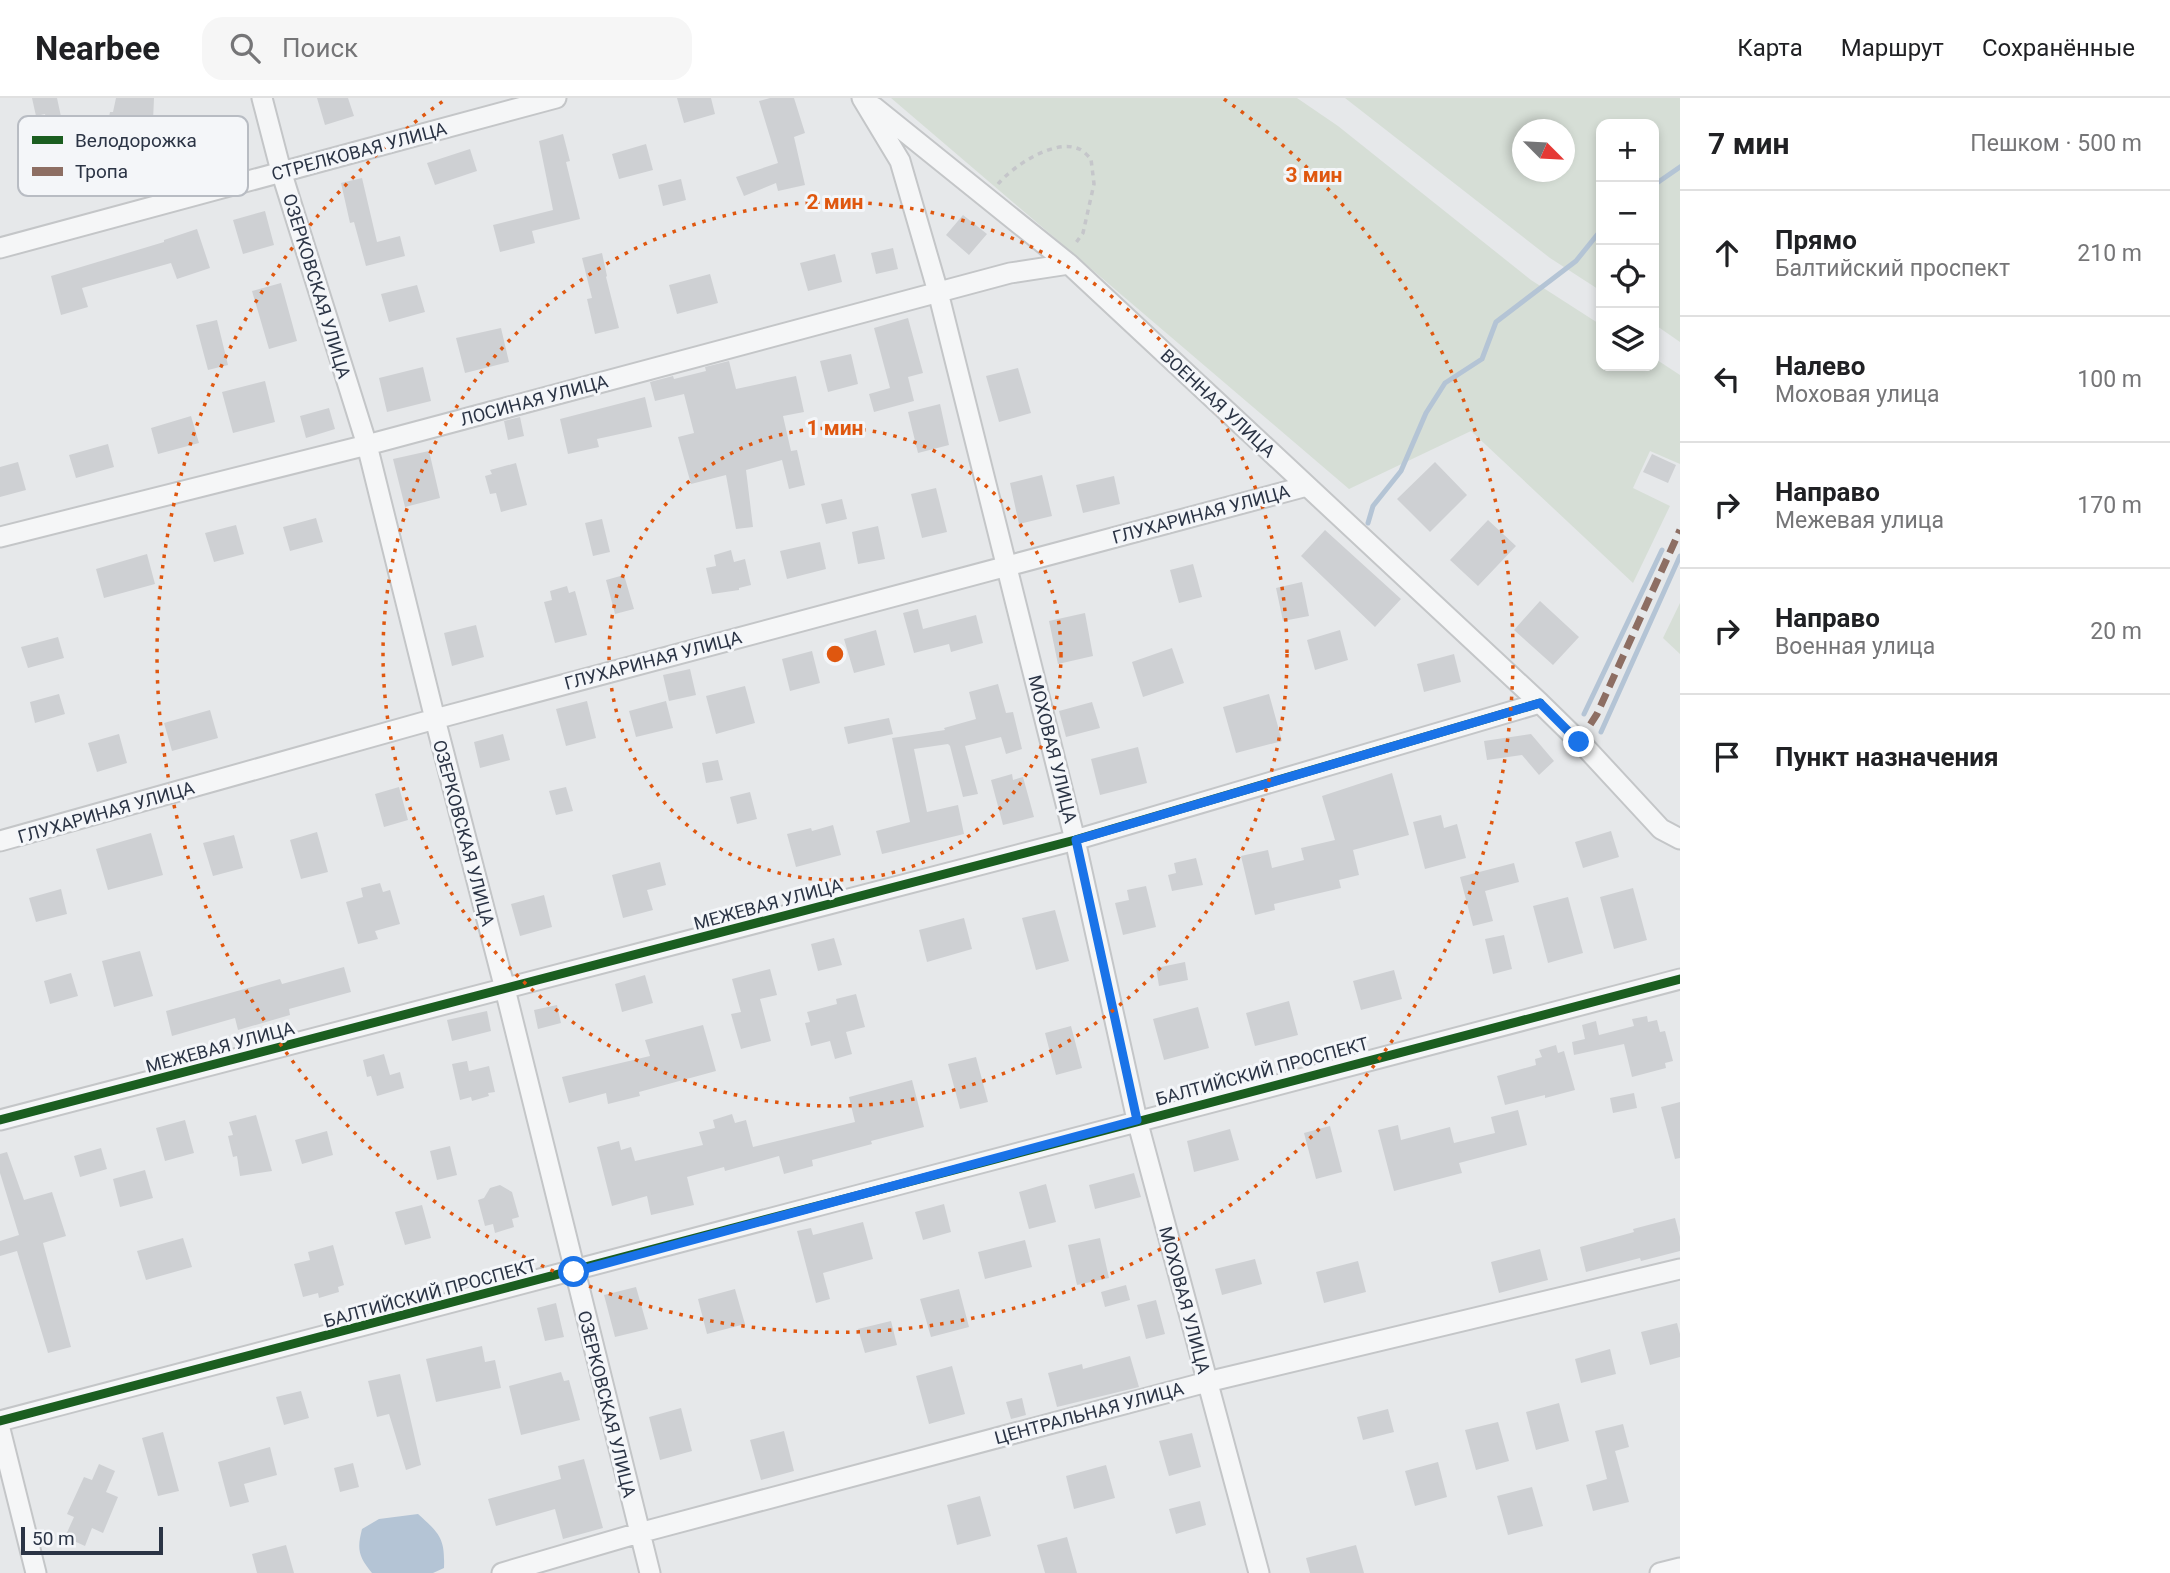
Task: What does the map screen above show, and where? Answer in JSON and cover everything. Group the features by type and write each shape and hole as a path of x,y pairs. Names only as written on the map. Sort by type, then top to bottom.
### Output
{"street":[{"name":"ОЗЕРКОВСКАЯ УЛИЦА","path":"262,98 281,171 367,445 650,1573"},
{"name":"СТРЕЛКОВАЯ УЛИЦА","path":"248,180 556,98"},
{"name":"ВОЕННАЯ УЛИЦА","path":"862,98 1071,256 1307,486 1540,703 1661,829 1680,839"},
{"name":"МОХОВАЯ УЛИЦА","path":"862,98 900,160 938,292 1076,840 1137,1120 1259,1573"},
{"name":"СТРЕЛКОВАЯ УЛИЦА","path":"0,248 190,196"},
{"name":"ЛОСИНАЯ УЛИЦА","path":"0,537 367,445 1071,256"},
{"name":"ГЛУХАРИНАЯ УЛИЦА","path":"0,841 435,719 1307,486"},
{"name":"МЕЖЕВАЯ УЛИЦА","path":"0,1120 1076,840 1540,703"},
{"name":"БАЛТИЙСКИЙ ПРОСПЕКТ","path":"0,1421 1680,979"},
{"name":"ЦЕНТРАЛЬНАЯ УЛИЦА","path":"502,1573 639,1533 1207,1382 1680,1269"},
{"path":"0,1429 36,1573"},
{"path":"1660,1573 1680,1568"}],"path":[{"path":"1000,181 1011,169 1056,146 1079,149 1091,159 1094,184 1083,233 1071,256"}],"shaded area":[{"path":"891,98 1297,98 1338,126 1531,280 1596,322 1596,371 1659,371 1659,361 1680,375 1680,464 1650,451 1633,488 1670,506 1633,583 1471,431 1349,489"},
{"path":"1345,98 1680,98 1680,342 1659,327 1659,119 1596,119 1596,288 1550,258"},
{"path":"1680,603 1680,654 1663,638"}],"water":[{"path":"418,1514 440,1537 444,1568 433,1573 372,1573 360,1552 362,1529 379,1519"}],"building":[{"path":"32,98 57,98 61,116 36,116"},
{"path":"116,98 154,98 153,116 109,116 110,112 113,112"},
{"path":"317,98 348,98 354,116 325,125"},
{"path":"677,98 711,98 715,114 684,123"},
{"path":"794,98 805,133 794,137 805,185 778,191 776,183 744,196 736,177 778,163 759,101"},
{"path":"563,134 570,161 566,162 580,219 532,231 535,243 500,252 493,225 553,210 539,141"},
{"path":"646,144 653,170 619,179 612,154"},
{"path":"470,149 477,171 435,185 427,163"},
{"path":"362,178 377,242 400,236 405,256 366,266 354,222 350,223 341,183"},
{"path":"681,179 686,200 663,206 658,185"},
{"path":"265,211 274,245 243,254 233,220"},
{"path":"963,215 987,234 969,255 946,235"},
{"path":"197,229 210,268 177,279 171,263 82,288 88,307 61,315 51,276 164,242"},
{"path":"893,248 898,269 876,274 871,253"},
{"path":"602,253 619,328 595,334 587,299 592,298 582,258"},
{"path":"835,254 842,282 808,291 800,263"},
{"path":"710,274 718,303 677,314 669,285"},
{"path":"281,283 297,341 269,349 252,291"},
{"path":"417,285 425,312 389,322 381,294"},
{"path":"908,318 923,373 908,377 914,401 874,412 869,394 890,388 874,328"},
{"path":"217,320 228,365 208,370 196,325"},
{"path":"501,328 509,362 465,373 456,338"},
{"path":"851,354 858,384 828,392 820,361"},
{"path":"729,361 736,389 796,376 804,412 783,416 791,451 797,450 805,485 789,489 782,460 746,470 753,527 736,529 726,475 691,484 678,437 694,433 684,394 655,401 650,382 706,371 705,367"},
{"path":"423,367 431,401 387,412 379,378"},
{"path":"1018,368 1031,413 999,422 986,376"},
{"path":"265,381 275,422 233,433 222,392"},
{"path":"645,397 652,427 597,439 599,447 568,454 560,419"},
{"path":"940,404 949,445 918,453 908,412"},
{"path":"329,408 335,429 306,438 300,416"},
{"path":"191,416 199,443 158,454 151,428"},
{"path":"520,417 524,436 508,440 504,421"},
{"path":"108,444 114,467 76,478 69,455"},
{"path":"429,451 440,498 405,507 393,459"},
{"path":"1652,454 1676,465 1668,483 1643,472"},
{"path":"18,462 26,490 0,497 0,467"},
{"path":"1435,462 1467,495 1430,532 1397,499"},
{"path":"516,463 527,505 501,512 496,493 490,494 485,476 492,474 490,470"},
{"path":"1042,475 1052,516 1019,524 1010,483"},
{"path":"1114,476 1120,504 1083,513 1076,485"},
{"path":"936,488 947,532 922,538 911,494"},
{"path":"842,499 847,519 826,524 821,504"},
{"path":"316,518 323,542 290,551 283,527"},
{"path":"602,519 610,552 593,556 585,523"},
{"path":"1488,520 1516,546 1478,586 1450,560"},
{"path":"236,525 244,554 214,562 205,533"},
{"path":"878,526 885,559 858,564 852,532"},
{"path":"1325,530 1401,599 1375,627 1301,556"},
{"path":"820,542 826,569 787,579 780,551"},
{"path":"731,550 734,562 745,559 751,585 739,590 712,594 706,568 716,566 714,555"},
{"path":"147,554 155,584 104,598 96,569"},
{"path":"1193,564 1202,597 1179,603 1170,570"},
{"path":"624,575 634,609 615,614 606,580"},
{"path":"1302,582 1309,616 1283,621 1276,588"},
{"path":"567,586 569,593 575,591 587,635 555,643 544,602 552,600 550,591"},
{"path":"1540,601 1579,637 1553,665 1514,630"},
{"path":"918,609 923,629 976,615 983,643 951,652 949,644 914,653 903,613"},
{"path":"1085,613 1093,656 1058,664 1049,621"},
{"path":"476,625 484,657 452,666 444,633"},
{"path":"876,630 885,665 854,673 844,639"},
{"path":"1340,630 1348,660 1315,670 1307,640"},
{"path":"58,637 64,658 28,668 21,647"},
{"path":"1172,648 1184,683 1143,697 1132,662"},
{"path":"812,651 820,683 790,691 782,659"},
{"path":"1454,654 1461,682 1424,692 1417,664"},
{"path":"690,669 696,695 669,701 663,675"},
{"path":"998,684 1006,713 1013,712 1022,749 1006,754 1001,737 965,746 978,794 963,797 948,744 914,749 927,812 958,805 964,834 882,854 876,831 910,822 892,738 945,730 944,728 976,719 969,692"},
{"path":"745,686 755,723 716,734 706,696"},
{"path":"59,694 65,714 35,723 30,702"},
{"path":"1269,694 1282,741 1236,753 1223,707"},
{"path":"587,701 596,738 566,746 556,709"},
{"path":"666,701 673,728 636,737 629,711"},
{"path":"1092,702 1100,728 1066,737 1059,711"},
{"path":"210,710 218,738 172,751 164,723"},
{"path":"889,718 893,734 848,744 844,727"},
{"path":"119,734 127,763 97,772 88,743"},
{"path":"503,734 510,760 480,768 474,742"},
{"path":"1531,734 1554,761 1539,775 1522,755 1487,760 1484,741"},
{"path":"1138,747 1147,783 1100,795 1091,759"},
{"path":"718,760 723,780 706,783 702,763"},
{"path":"1392,773 1409,835 1353,850 1359,875 1339,880 1341,888 1274,904 1275,910 1255,915 1241,856 1268,850 1272,868 1304,860 1301,848 1335,840 1322,796"},
{"path":"1012,774 1013,780 1023,777 1034,817 1003,825 991,780"},
{"path":"399,787 408,820 384,827 375,794"},
{"path":"566,787 573,811 556,815 549,791"},
{"path":"750,792 757,819 737,824 730,797"},
{"path":"1441,815 1444,828 1457,824 1466,858 1425,869 1413,822"},
{"path":"833,825 841,855 796,867 787,834"},
{"path":"1611,831 1619,857 1583,868 1575,842"},
{"path":"317,832 328,872 301,879 290,840"},
{"path":"151,833 163,875 108,890 96,849"},
{"path":"234,835 243,868 213,876 203,843"},
{"path":"1196,858 1203,885 1172,891 1168,875 1176,873 1174,863"},
{"path":"660,862 666,885 647,890 653,910 623,918 612,875"},
{"path":"1514,863 1519,882 1485,891 1493,921 1473,926 1460,877"},
{"path":"380,883 383,892 390,890 400,924 375,931 378,939 358,944 346,902 363,897 361,888"},
{"path":"1146,886 1156,927 1123,935 1115,903 1129,900 1127,890"},
{"path":"1633,888 1647,940 1614,949 1600,897"},
{"path":"61,889 67,914 36,922 29,898"},
{"path":"544,895 552,927 520,936 511,904"},
{"path":"1568,897 1583,953 1548,963 1533,906"},
{"path":"1055,910 1069,961 1036,970 1022,918"},
{"path":"964,918 972,949 927,962 919,930"},
{"path":"1504,935 1512,969 1493,974 1485,939"},
{"path":"834,938 842,965 818,971 811,944"},
{"path":"140,951 153,996 114,1007 102,961"},
{"path":"1185,962 1188,980 1159,986 1156,968"},
{"path":"344,967 351,992 289,1009 290,1015 238,1030 235,1018 172,1036 166,1011 280,979 282,984"},
{"path":"770,969 777,995 760,999 771,1041 741,1049 731,1014 741,1012 732,979"},
{"path":"1394,970 1402,999 1361,1010 1353,981"},
{"path":"71,973 78,996 50,1004 44,981"},
{"path":"645,975 653,1003 622,1012 615,984"},
{"path":"856,994 865,1027 846,1032 852,1054 835,1059 830,1041 811,1046 805,1023 810,1022 807,1012 837,1004 836,999"},
{"path":"1289,1001 1298,1035 1255,1046 1246,1013"},
{"path":"557,1005 561,1023 538,1029 534,1010"},
{"path":"1198,1007 1209,1048 1164,1060 1153,1019"},
{"path":"487,1011 491,1031 452,1041 447,1020"},
{"path":"1647,1016 1648,1022 1657,1020 1660,1032 1665,1031 1673,1061 1665,1063 1666,1068 1632,1077 1624,1044 1574,1055 1572,1042 1585,1039 1582,1025 1596,1021 1599,1035 1634,1026 1632,1019"},
{"path":"703,1025 716,1071 639,1092 640,1096 608,1104 606,1093 569,1103 562,1077 650,1056 645,1040"},
{"path":"1071,1026 1082,1068 1056,1075 1045,1033"},
{"path":"1556,1045 1558,1053 1564,1051 1575,1090 1505,1105 1497,1076 1536,1065 1535,1059 1542,1057 1539,1050"},
{"path":"384,1054 390,1075 400,1072 404,1088 377,1096 371,1076 367,1077 363,1060"},
{"path":"976,1057 988,1102 960,1109 948,1064"},
{"path":"467,1061 469,1071 489,1066 495,1092 472,1101 471,1097 460,1100 452,1064"},
{"path":"912,1080 924,1127 812,1160 813,1166 784,1174 779,1156 725,1171 724,1167 687,1177 694,1205 651,1215 647,1196 612,1206 597,1147 619,1141 621,1150 631,1147 635,1161 703,1145 699,1132 715,1128 713,1120 732,1114 735,1123 746,1120 753,1147 855,1122 849,1097"},
{"path":"1634,1093 1637,1108 1613,1113 1610,1098"},
{"path":"1680,1102 1680,1158 1675,1159 1661,1107"},
{"path":"1518,1110 1527,1145 1459,1163 1462,1173 1394,1191 1378,1130 1398,1125 1401,1140 1450,1127 1454,1143 1495,1133 1491,1117"},
{"path":"256,1115 272,1171 240,1176 237,1156 233,1157 228,1136 233,1135 229,1122"},
{"path":"185,1120 194,1153 165,1161 156,1128"},
{"path":"1330,1126 1342,1172 1316,1179 1304,1133"},
{"path":"1230,1129 1239,1160 1194,1172 1187,1141"},
{"path":"327,1131 333,1155 302,1164 295,1140"},
{"path":"450,1146 457,1175 437,1180 430,1151"},
{"path":"101,1148 107,1169 80,1177 74,1156"},
{"path":"7,1152 24,1200 52,1192 66,1236 43,1243 71,1347 48,1353 17,1251 0,1256 0,1241 19,1235 0,1173 0,1154"},
{"path":"145,1170 153,1198 120,1207 113,1179"},
{"path":"1134,1173 1141,1197 1095,1209 1089,1185"},
{"path":"1046,1184 1056,1222 1029,1229 1019,1192"},
{"path":"500,1185 512,1192 519,1217 512,1219 514,1227 495,1233 493,1224 485,1226 478,1200 484,1198 490,1188"},
{"path":"944,1204 951,1232 923,1240 915,1212"},
{"path":"422,1205 431,1238 405,1245 395,1212"},
{"path":"1675,1218 1680,1251 1586,1272 1580,1247"},
{"path":"863,1222 873,1259 823,1273 830,1299 816,1303 797,1231 811,1228 813,1235"},
{"path":"183,1238 192,1267 146,1280 137,1251"},
{"path":"1100,1238 1109,1278 1077,1285 1068,1245"},
{"path":"1025,1240 1032,1267 985,1279 978,1252"},
{"path":"333,1245 344,1285 338,1287 339,1292 319,1298 318,1293 303,1297 294,1264 310,1260 308,1252"},
{"path":"1540,1249 1548,1280 1499,1293 1491,1262"},
{"path":"1255,1259 1262,1284 1222,1295 1215,1269"},
{"path":"1358,1261 1366,1292 1324,1303 1316,1272"},
{"path":"1126,1285 1130,1300 1105,1307 1101,1292"},
{"path":"636,1287 648,1329 615,1337 604,1295"},
{"path":"735,1289 745,1324 707,1334 698,1299"},
{"path":"959,1289 969,1327 931,1337 920,1299"},
{"path":"1156,1300 1165,1334 1146,1339 1137,1305"},
{"path":"556,1303 564,1337 545,1341 537,1308"},
{"path":"891,1321 897,1345 865,1353 858,1329"},
{"path":"1677,1323 1680,1357 1650,1365 1641,1332"},
{"path":"482,1346 485,1362 495,1360 501,1388 436,1402 426,1359"},
{"path":"1610,1349 1616,1374 1581,1383 1575,1359"},
{"path":"1130,1356 1139,1387 1057,1407 1048,1373 1082,1364 1083,1369"},
{"path":"952,1366 965,1414 929,1424 916,1376"},
{"path":"561,1372 564,1381 569,1380 580,1420 521,1435 509,1386"},
{"path":"400,1374 421,1465 406,1470 389,1414 377,1417 368,1381"},
{"path":"301,1391 309,1418 284,1425 276,1397"},
{"path":"1022,1398 1026,1415 1011,1419 1006,1402"},
{"path":"1559,1403 1569,1441 1536,1450 1526,1412"},
{"path":"681,1408 692,1451 660,1460 649,1417"},
{"path":"1388,1409 1394,1432 1363,1440 1357,1417"},
{"path":"1498,1422 1509,1461 1476,1470 1465,1430"},
{"path":"1623,1424 1629,1447 1615,1451 1629,1502 1593,1511 1586,1485 1607,1479 1595,1431"},
{"path":"784,1431 794,1471 761,1480 750,1440"},
{"path":"163,1432 179,1491 158,1496 142,1438"},
{"path":"1192,1433 1201,1467 1169,1476 1159,1441"},
{"path":"270,1447 277,1475 244,1484 249,1502 230,1507 218,1462"},
{"path":"584,1459 603,1528 563,1539 555,1509 496,1526 488,1499 561,1479 558,1466"},
{"path":"1438,1462 1447,1497 1415,1506 1405,1471"},
{"path":"353,1463 359,1487 340,1492 334,1468"},
{"path":"99,1464 115,1471 106,1492 118,1497 103,1533 92,1528 85,1546 65,1537 74,1517 67,1514 84,1477 92,1480"},
{"path":"1106,1465 1115,1498 1074,1509 1066,1476"},
{"path":"1532,1487 1543,1526 1508,1535 1497,1496"},
{"path":"980,1496 991,1536 957,1545 947,1505"},
{"path":"1200,1501 1206,1525 1176,1534 1169,1509"},
{"path":"1067,1537 1077,1573 1045,1573 1037,1545"},
{"path":"286,1545 294,1573 257,1573 252,1554"},
{"path":"1356,1545 1364,1573 1310,1573 1306,1558"}],"waterway":[{"path":"1658,182 1680,167"},
{"path":"1368,523 1373,506 1401,471 1426,413 1445,383 1482,359 1496,322 1576,261 1596,236"},
{"path":"1584,714 1662,550"},
{"path":"1601,732 1680,556"}],"marked path":[{"path":"1579,742 1597,714 1680,530"}],"cycle path":[{"path":"0,1120 1075,840 1540,703"},
{"path":"0,1421 1680,979"}],"route":[{"path":"574,1272 1137,1120 1076,840 1540,703 1579,742"}]}
